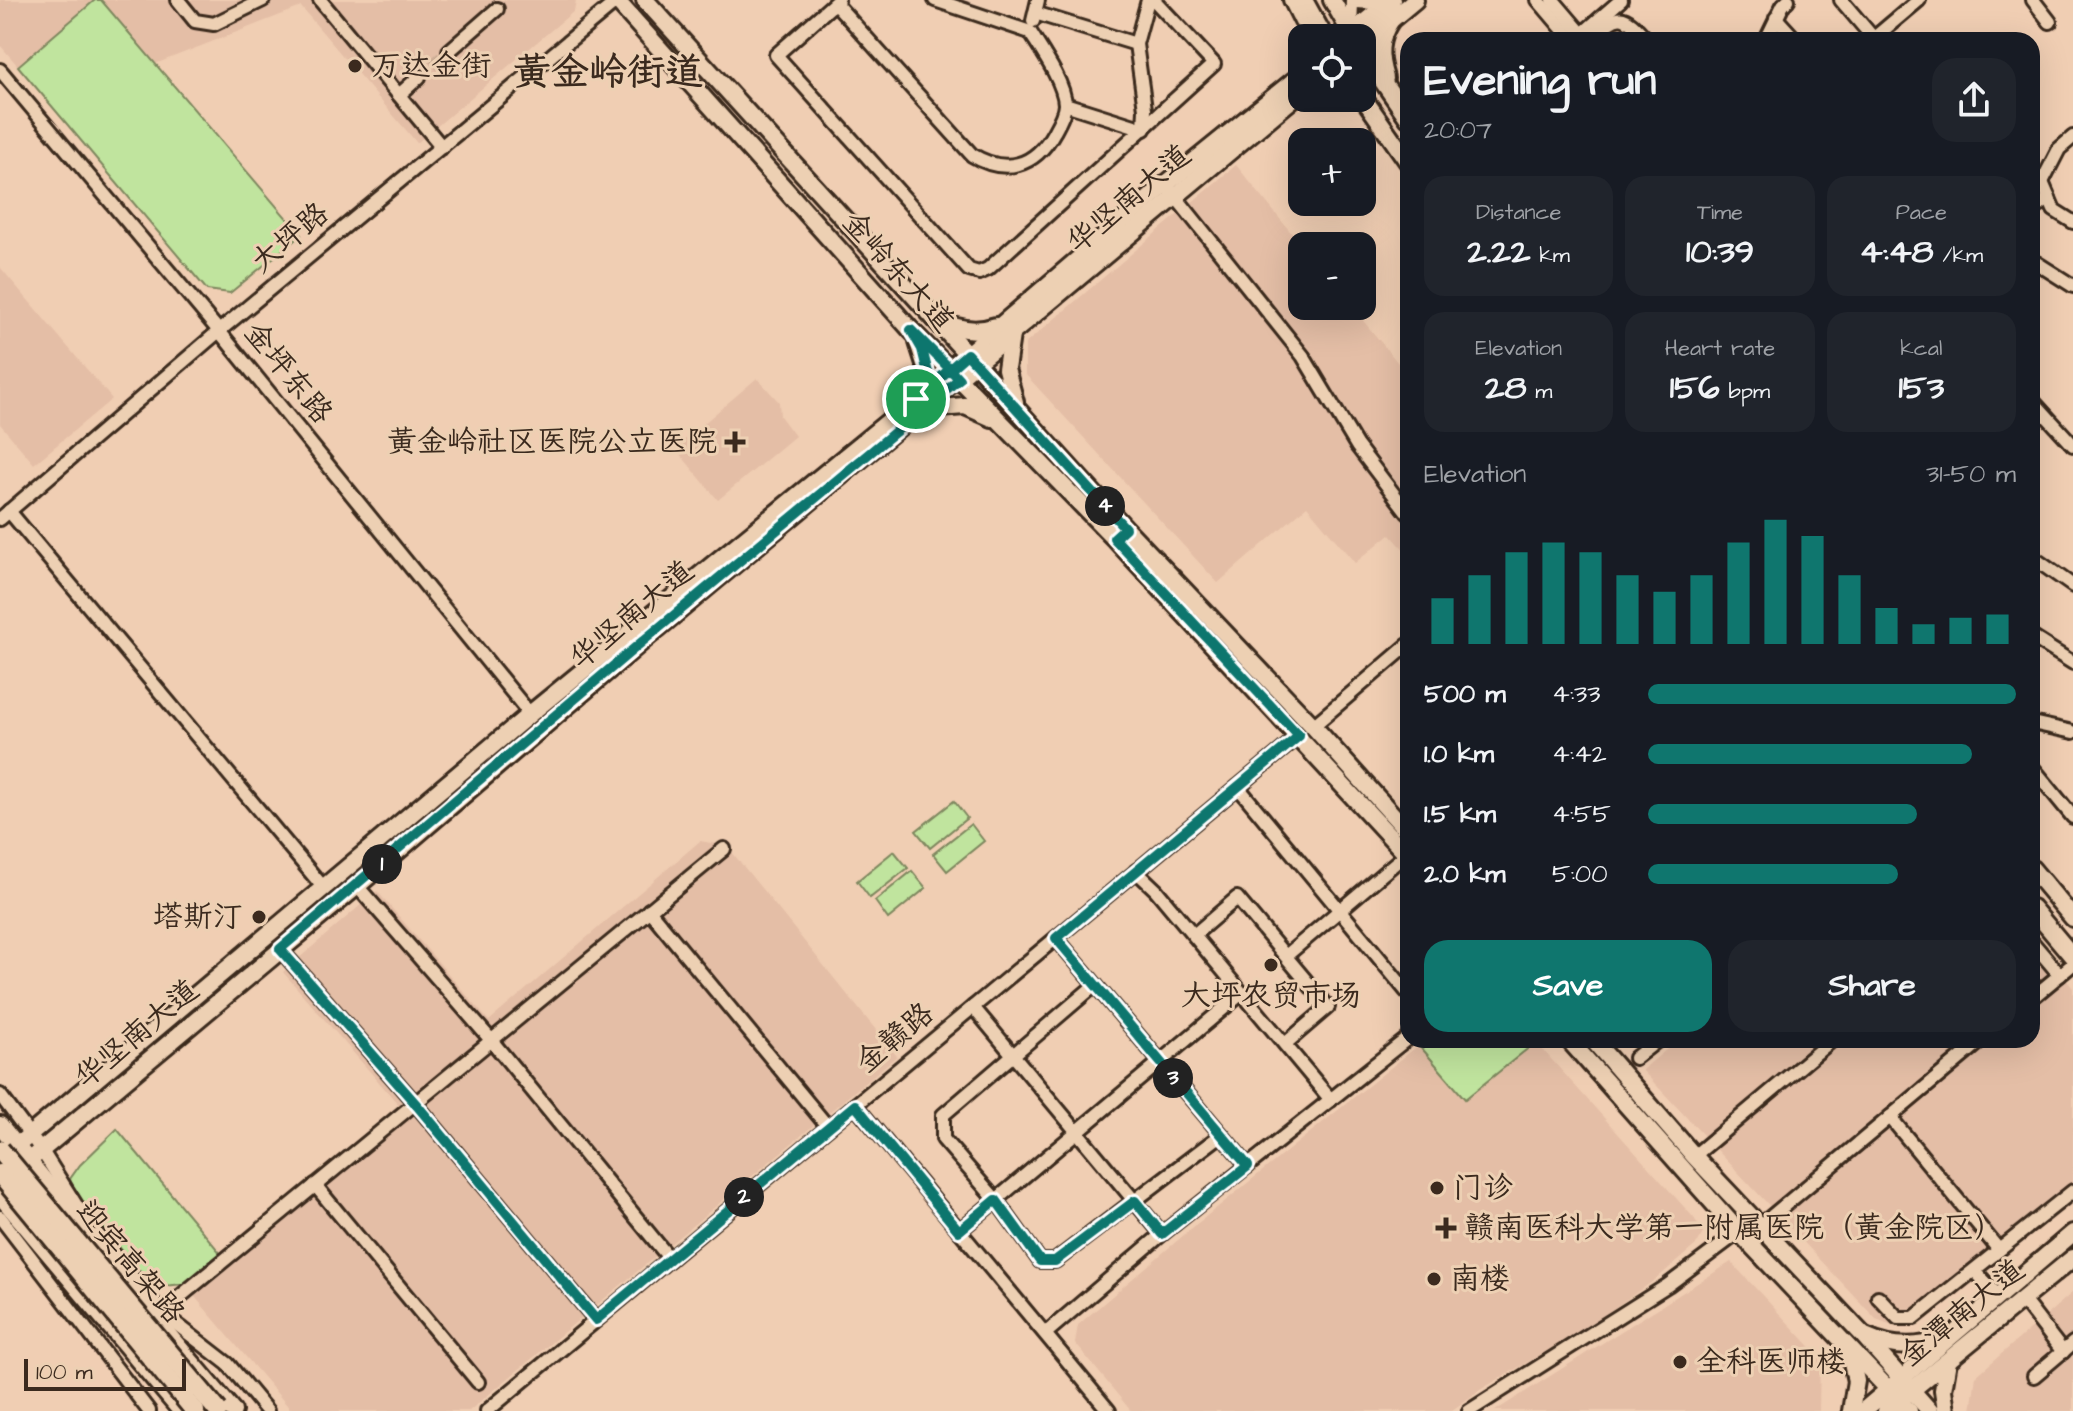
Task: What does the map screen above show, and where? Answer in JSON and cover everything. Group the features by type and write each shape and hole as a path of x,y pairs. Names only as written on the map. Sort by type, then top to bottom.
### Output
{"highway":[{"name":"迎宾高架路","path":"16,1143 218,1411"},
{"name":"迎宾高架路","path":"0,1174 195,1411"}],"main road":[{"path":"1304,0 1311,24"},
{"path":"1332,0 1345,24"},
{"path":"1355,0 1391,7"},
{"path":"1370,24 1391,7 1415,0"},
{"name":"金岭东大道","path":"616,1 911,330 1003,424 1119,533 1306,731 1400,824"},
{"name":"金岭东大道","path":"652,4 1019,411 1119,533"},
{"path":"1391,7 1379,48 1380,62 1391,95"},
{"path":"1376,72 1400,107"},
{"name":"华坚南大道","path":"0,1184 357,886 1288,89"},
{"path":"1372,112 1400,151"},
{"path":"929,314 946,324 970,330 1006,330 1008,386 1019,411"},
{"path":"911,330 922,349 928,373 920,404 965,406 1003,424"},
{"name":"华坚南大道","path":"0,1160 16,1143 530,714 920,404"},
{"name":"金岭东大道","path":"1306,731 1400,846"},
{"path":"2040,879 2073,918"},
{"path":"2040,918 2073,957"},
{"path":"1576,1048 1739,1232 1899,1397 1930,1411"},
{"path":"1600,1048 1694,1156 1862,1334 1899,1397"},
{"path":"0,1125 16,1143 36,1156 233,1411"},
{"path":"0,1195 181,1411"},
{"name":"金潭南大道","path":"1899,1397 1952,1334 2073,1233"},
{"name":"金潭南大道","path":"1863,1411 1899,1397 1948,1361 2073,1258"},
{"path":"1789,1282 1802,1270"},
{"path":"1862,1334 1892,1345 1912,1346 1933,1343 1952,1334"},
{"path":"1845,1341 1855,1376 1851,1411"},
{"path":"1946,1411 1943,1390 1948,1361"}],"street":[{"path":"178,0 195,21 214,24 263,0"},
{"path":"320,0 442,147"},
{"path":"935,0 1030,32 1055,74 1065,104 1059,124 1038,154 1024,163 1005,167 986,164 972,155 836,1 776,55 969,270 979,273 988,269 1214,64 1154,0"},
{"path":"1144,129 1145,109 1136,44 1148,0"},
{"path":"1290,0 1303,24"},
{"path":"1354,24 1355,0"},
{"path":"1538,0 1565,32"},
{"path":"1553,0 1580,32"},
{"path":"1584,32 1621,0"},
{"path":"1770,32 1788,0"},
{"path":"1841,0 1868,32"},
{"path":"1882,32 1919,0"},
{"path":"2033,0 2050,22"},
{"name":"大坪路","path":"5,515 219,331 616,1"},
{"path":"1030,32 1037,7 1136,44"},
{"path":"449,51 497,9"},
{"path":"1599,32 1618,18 1631,21 1640,32"},
{"path":"1776,18 1789,32"},
{"name":"金坪东路","path":"0,70 219,331 530,714"},
{"path":"399,95 419,77"},
{"path":"1065,104 1144,129"},
{"path":"2040,178 2059,149 2073,137"},
{"path":"2040,187 2054,210 2073,222"},
{"path":"1171,190 1303,356 1357,446 1400,502"},
{"path":"2040,205 2049,198"},
{"path":"2040,265 2073,286"},
{"path":"2040,409 2073,445"},
{"path":"5,515 323,887"},
{"path":"2040,563 2073,586"},
{"path":"2040,642 2073,663"},
{"name":"金赣路","path":"487,1411 1400,652"},
{"path":"2040,725 2068,731 2073,742"},
{"path":"2040,777 2073,817"},
{"path":"1238,787 1400,983"},
{"path":"267,1411 228,1364 157,1315 724,849"},
{"path":"1287,955 1400,861"},
{"path":"1136,871 1194,935 1331,1100"},
{"path":"357,886 491,1040 670,1259"},
{"path":"1194,935 1237,898 1287,955 1328,1007 1285,1044"},
{"path":"649,910 828,1127"},
{"path":"1056,938 1248,1166"},
{"path":"280,949 415,1103 596,1320"},
{"path":"2040,951 2060,975"},
{"path":"2040,991 2073,964"},
{"path":"1095,985 943,1115 943,1139 996,1200 1040,1261 1055,1261 1221,1135"},
{"path":"959,1231 1242,993"},
{"path":"973,1007 1162,1234"},
{"path":"1046,1333 1162,1234 1400,1044"},
{"path":"1635,1058 1648,1048"},
{"path":"1694,1156 1821,1048"},
{"path":"1760,1226 1967,1048"},
{"path":"0,1095 16,1143"},
{"path":"855,1105 1109,1411"},
{"path":"1890,1117 1999,1250"},
{"path":"315,1185 478,1382"},
{"path":"1878,1297 1898,1318 1914,1318 2073,1191"},
{"path":"0,1217 149,1411"},
{"path":"1469,1411 1668,1285 1739,1232"},
{"path":"1975,1271 1998,1296"},
{"path":"2023,1300 2068,1347 2034,1376"}],"shaded area":[{"path":"0,0 96,0 18,66 0,45"},
{"path":"101,0 576,0 574,11 417,143 301,7 155,64"},
{"path":"1236,165 1291,232 1288,232 1288,320 1363,320 1400,365 1400,545 1390,534 1355,563 1307,506 1218,583 1025,374 1025,344"},
{"path":"0,267 112,399 34,464 0,424"},
{"name":"黄金岭社区医院公立医院","path":"757,378 779,402 780,416 795,436 718,500 675,448"},
{"path":"700,841 727,846 897,1056 469,1411 292,1411 184,1284 399,1105 283,972 377,891 489,1021"},
{"path":"2040,949 2073,988 2073,1199 1914,1326 1892,1325 1876,1319 1642,1070 1668,1048 2040,1048"},
{"name":"赣南医科大学第一附属医院（黄金院区）","path":"1415,1048 1541,1048 1694,1218 1703,1233 1697,1244 1655,1280 1579,1332 1480,1390 1451,1411 1131,1411 1075,1343 1078,1325 1198,1223"},
{"name":"赣南医科大学第一附属医院（黄金院区）","path":"1731,1262 1820,1357 1819,1411 1495,1411"},
{"path":"2073,1292 2073,1411 1971,1411 1976,1376"}],"green space":[{"path":"95,0 101,0 301,235 230,293 207,290 18,66"},
{"path":"954,801 967,818 930,848 916,831"},
{"path":"971,824 984,841 947,871 933,854"},
{"path":"894,851 908,868 870,898 857,881"},
{"path":"912,871 926,888 888,919 875,901"},
{"path":"1422,1048 1529,1048 1465,1099"},
{"path":"117,1129 222,1255 184,1284 153,1287 76,1196 70,1179"}],"tunnel":[{"path":"419,77 449,51"}],"place":[{"name":"万达金街","path":"355,66"},
{"name":"黄金岭社区医院公立医院","path":"735,442"},
{"name":"塔斯汀","path":"259,917"},
{"name":"大坪农贸市场","path":"1271,965"},
{"name":"门诊","path":"1437,1188"},
{"name":"赣南医科大学第一附属医院（黄金院区）","path":"1446,1228"},
{"name":"南楼","path":"1434,1279"},
{"name":"全科医师楼","path":"1680,1362"}],"district":[{"name":"黄金岭街道","path":"608,73"}],"route":[{"path":"916,399 928,373 922,349 911,330 950,369 967,354 1125,528 1114,538 1299,736 1056,938 1248,1166 1162,1234 1135,1201 1055,1261 1040,1261 996,1200 959,1231 855,1105 596,1320 415,1103 280,949 643,641 959,379 950,369 916,399"}]}
